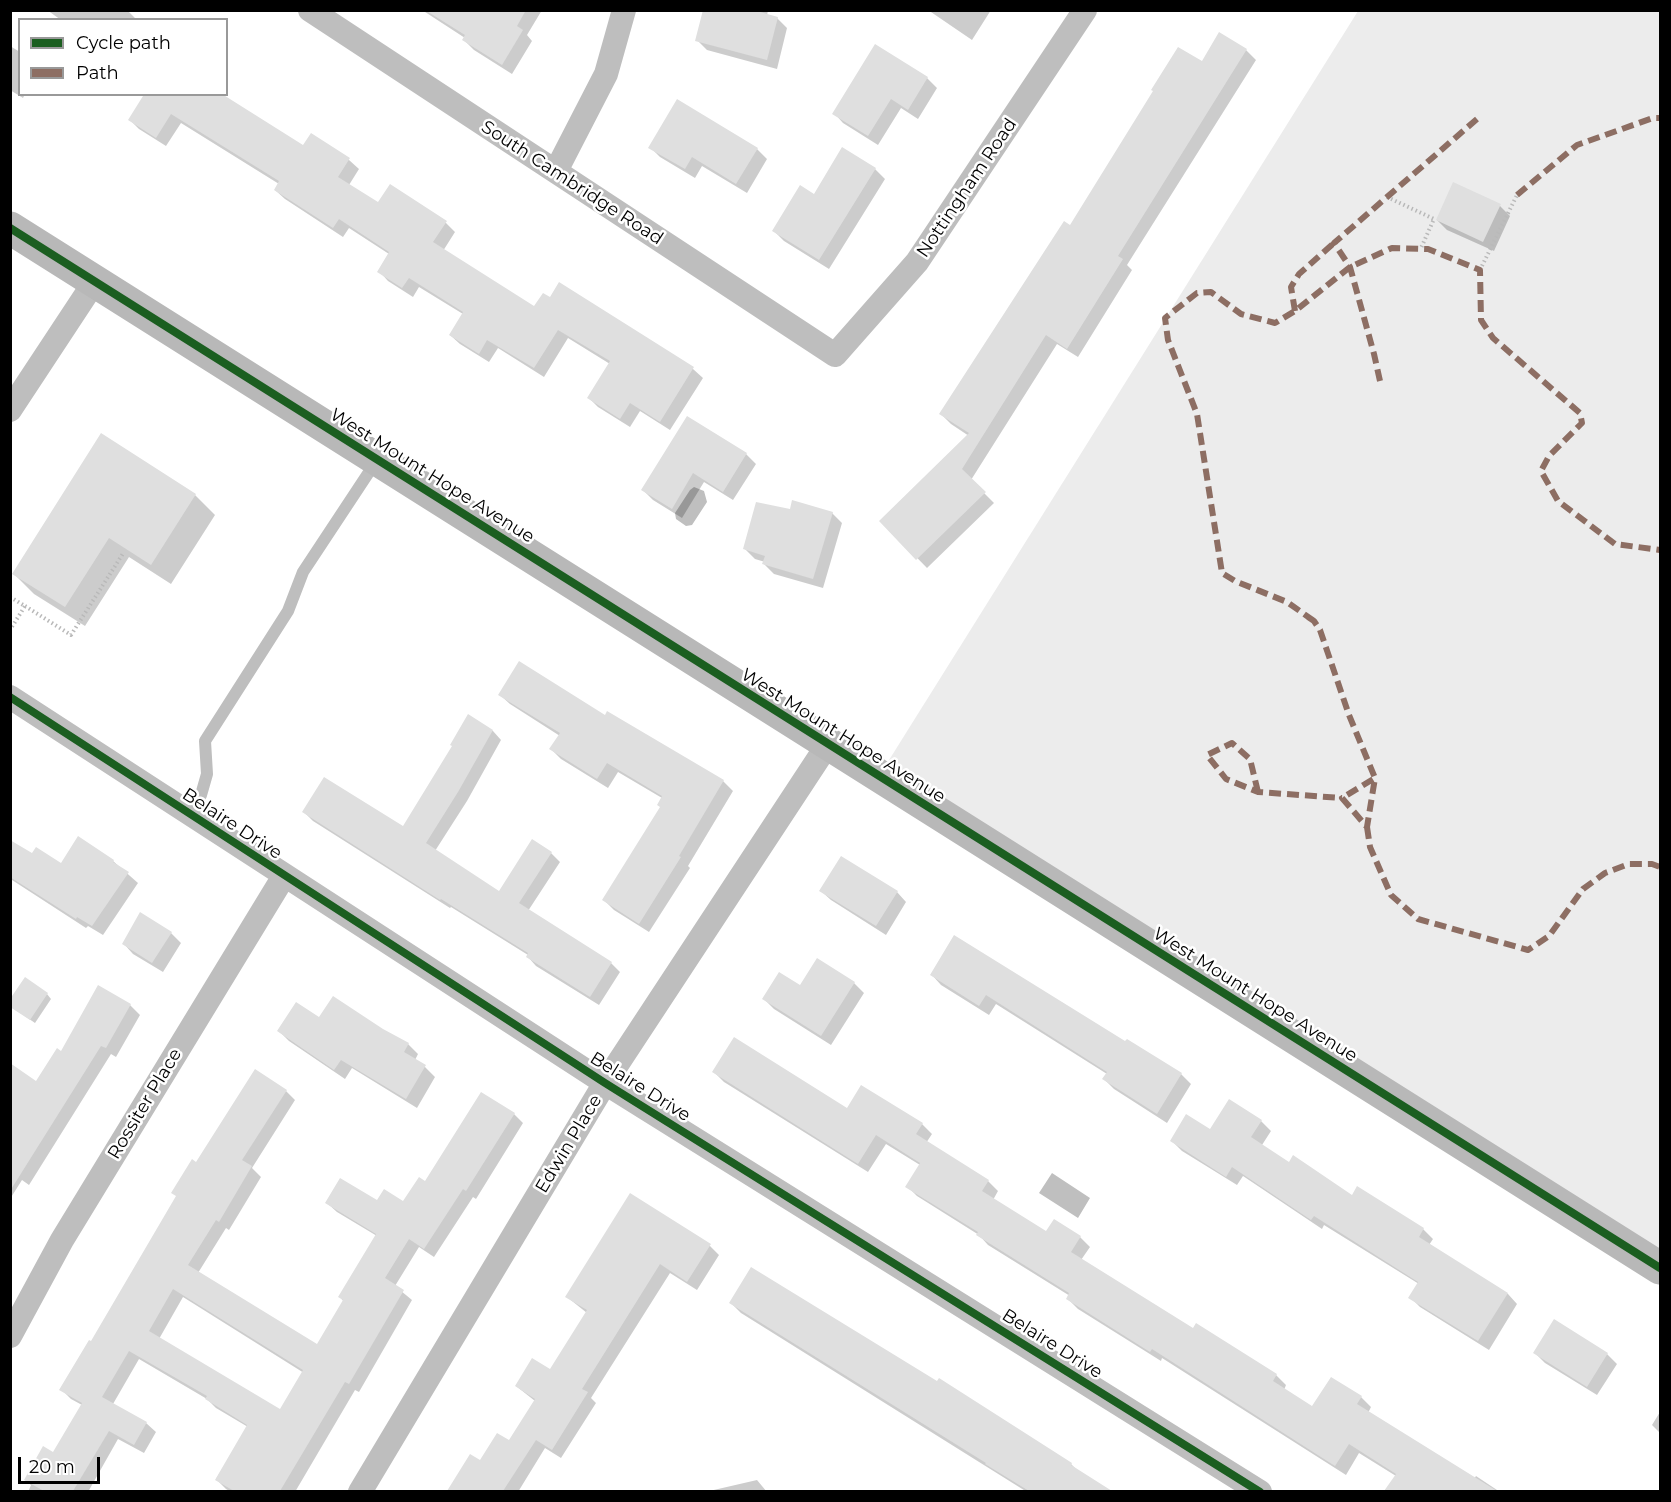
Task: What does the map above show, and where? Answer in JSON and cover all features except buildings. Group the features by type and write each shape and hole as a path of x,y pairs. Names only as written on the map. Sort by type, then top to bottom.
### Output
{"street":[{"name":"South Cambridge Road","path":"310,10 835,355"},
{"path":"556,171 606,74 624,10"},
{"name":"Nottingham Road","path":"835,355 917,262 1085,10"},
{"name":"West Mount Hope Avenue","path":"10,228 1660,1268"},
{"path":"10,410 95,281"},
{"name":"Belaire Drive","path":"10,698 605,1083 1260,1491"},
{"name":"Edwin Place","path":"360,1491 605,1083 828,744"},
{"name":"Rossiter Place","path":"10,1336 62,1240 284,876"}],"lane":[{"path":"189,814 201,795 207,774 205,741 288,611 303,572 377,459"}],"path":[{"path":"1479,270 1516,195"},
{"path":"1387,197 1434,219 1421,248"},
{"path":"10,597 70,635 123,552"},
{"path":"10,630 25,606"}],"shaded area":[{"path":"1358,11 1660,11 1660,1270 879,776"},
{"path":"694,487 704,491 707,502 692,525 686,526 676,519 675,513"},
{"path":"1052,1173 1090,1198 1078,1218 1039,1193"}],"marked path":[{"path":"1517,195 1577,145 1653,118 1660,118"},
{"path":"1380,381 1350,267 1334,243 1477,119"},
{"path":"1295,311 1291,287 1299,274 1334,243"},
{"path":"1314,621 1287,602 1235,581 1222,573 1197,414 1168,340 1165,318 1197,293 1211,292 1241,314 1275,323 1295,311 1350,267 1392,248 1428,249 1480,270 1481,320 1493,338 1580,413 1582,423 1549,456 1541,471 1558,501 1615,544 1660,550"},
{"path":"1308,617 1320,630 1349,715 1375,778 1367,827 1342,798 1375,778"},
{"path":"1258,792 1250,759 1232,743 1207,755 1226,779 1258,792 1342,798"},
{"path":"1367,827 1370,847 1391,895 1418,919 1528,950 1549,936 1583,889 1605,873 1629,864 1652,864 1660,867"}],"cycle path":[{"path":"10,228 1660,1268"},
{"path":"10,697 605,1083 1260,1492"}]}
